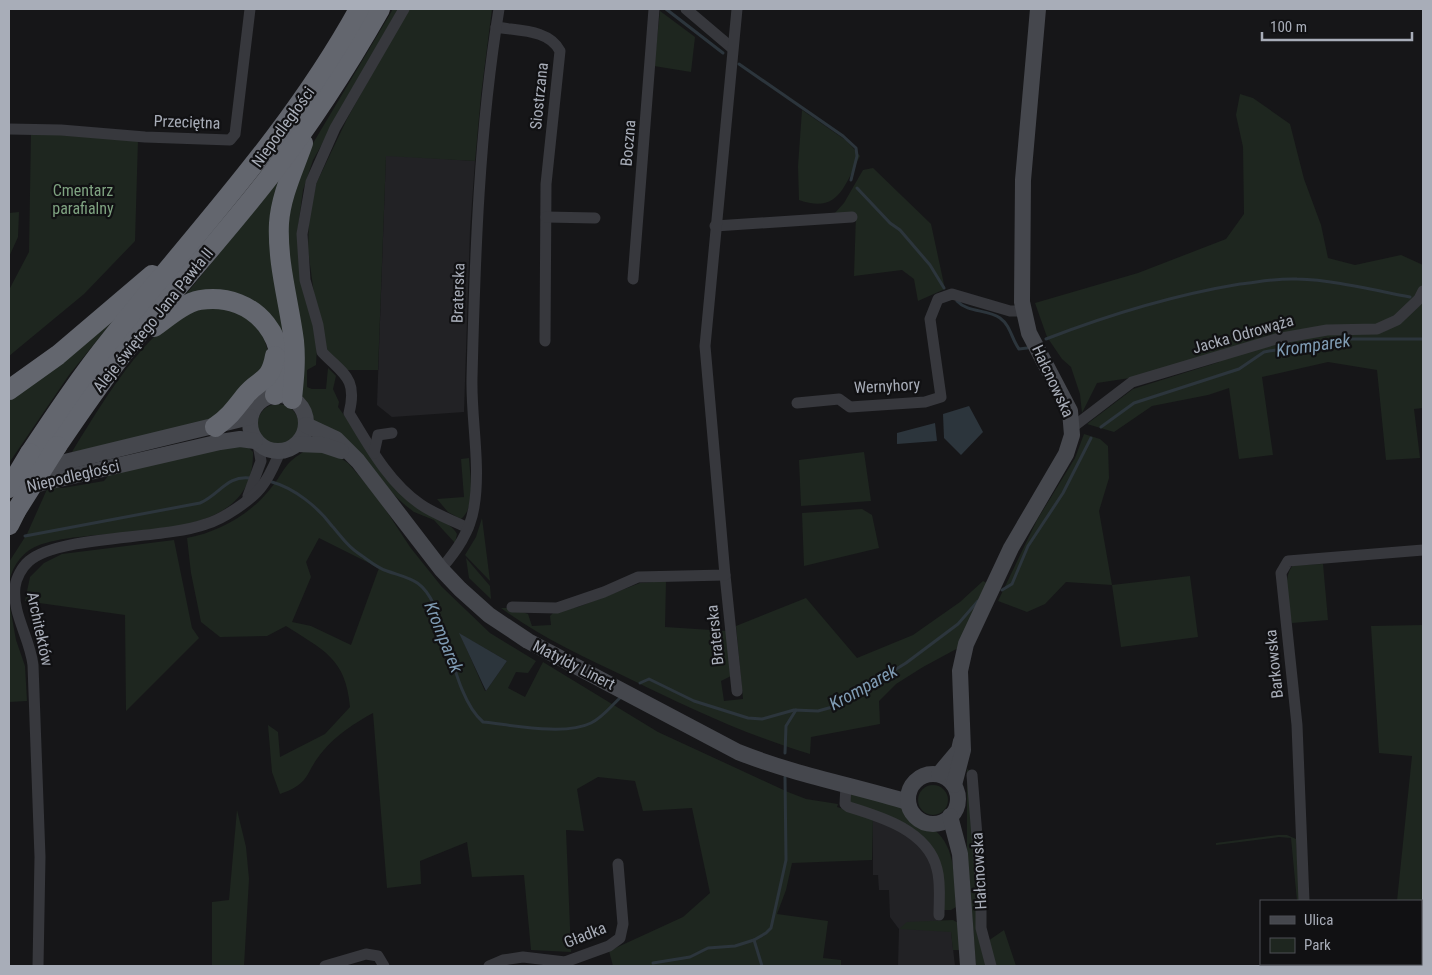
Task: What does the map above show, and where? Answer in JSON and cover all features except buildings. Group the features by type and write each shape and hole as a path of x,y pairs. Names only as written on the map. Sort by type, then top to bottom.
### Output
{"highway":[{"name":"Niepodległości","path":"196,239 287,123 321,75 359,9"},
{"name":"Niepodległości","path":"309,124 358,49 380,9"},
{"path":"283,397 295,372 294,341 280,255 279,221 285,192 309,124"},
{"name":"Aleje świętego Jana Pawła II","path":"12,518 57,446 96,389 132,342 222,236 309,124"},
{"path":"9,390 58,356 196,239"},
{"name":"Aleje świętego Jana Pawła II","path":"9,489 30,453 111,339 196,239"},
{"path":"132,342 179,309 197,300 216,298 234,301 249,308 272,331 278,347 283,397"},
{"path":"215,428 236,410 246,394 265,380 274,365 278,347"}],"street":[{"name":"Przeciętna","path":"9,129 61,130 145,137 230,140 235,134 250,9"},
{"path":"404,9 335,128 311,182 302,234 306,280 318,325 322,352 345,372 351,384 353,399 349,412 374,453 408,495 421,505 468,528"},
{"name":"Braterska","path":"441,569 461,543 474,507 476,482 471,393 476,229 499,9"},
{"name":"Boczna","path":"633,279 654,9"},
{"path":"686,9 732,48"},
{"name":"Braterska","path":"736,9 705,346 737,691"},
{"name":"Hałcnowska","path":"954,785 962,762 964,729 960,671 966,644 1011,548 1066,454 1073,427 1065,400 1030,333 1023,311 1022,180 1038,9"},
{"name":"Siostrzana","path":"496,27 546,36 556,42 560,51 546,184 545,342"},
{"path":"546,217 594,218"},
{"path":"715,226 852,217"},
{"name":"Jacka Odrowąża","path":"1073,427 1132,382 1276,339 1327,330 1376,329 1397,320 1419,299 1423,291"},
{"name":"Wernyhory","path":"797,403 839,399 850,407 926,402 941,396 930,319 938,299 952,294 1010,311 1023,311"},
{"path":"283,397 304,413 306,425 303,436 297,444 280,452 264,449 250,430 252,410 261,400 283,397"},
{"name":"Niepodległości","path":"9,475 215,428 250,417"},
{"name":"Matyldy Linert","path":"306,425 336,439 366,470 441,569 489,615 528,641 738,752 774,766 852,786 909,794"},
{"path":"374,453 378,435 392,433"},
{"name":"Niepodległości","path":"9,489 220,442 240,439 257,442"},
{"path":"246,500 261,461 257,442"},
{"name":"Matyldy Linert","path":"297,444 323,445 352,456"},
{"name":"Architektów","path":"38,966 40,857 33,664 31,649 16,603 15,586 20,573 28,561 44,552 65,546 177,532 208,524 227,514 262,487 280,452"},
{"path":"430,500 441,514"},
{"name":"Barkowska","path":"1304,900 1297,725 1281,573 1288,561 1423,550"},
{"path":"512,607 557,608 604,592 638,576 725,575"},
{"name":"Hałcnowska","path":"939,774 959,750 964,729"},
{"path":"939,774 954,785 957,804 950,816 934,824 926,823 914,816 909,794 923,775 939,774"},
{"name":"Hałcnowska","path":"972,775 981,885 982,935 991,966"},
{"path":"852,786 845,804 895,824 912,834 927,849 937,868 939,915"},
{"name":"Hałcnowska","path":"950,816 958,843 968,966"},
{"name":"Hałcnowska","path":"934,824 944,837 960,867"},
{"name":"Gładka","path":"489,966 503,960 523,956 565,962 609,946 620,938 623,924 618,864"},
{"path":"326,966 366,954 378,956 384,966"}],"shaded area":[{"path":"386,155 475,161 470,230 464,412 392,417 377,405"},
{"path":"969,406 983,432 961,455 944,438 943,414"},
{"path":"935,423 937,441 897,444 897,433"},
{"path":"459,633 507,661 486,691"},
{"path":"873,818 910,836 930,858 937,899 937,921 950,922 955,966 898,966 899,929 890,917 889,890 879,890 878,875 873,875"}],"green space":[{"path":"393,9 398,9 313,160 303,190 297,235 317,347 316,365 307,370 307,387 326,389 328,368 336,376 333,389 339,402 338,407 406,499 418,508 448,524 457,534 455,543 434,520 414,512 405,505 313,421 309,410 300,398 286,218 306,155"},
{"path":"408,9 492,9 475,161 386,156 378,370 342,370 322,352 308,250 309,217 316,184 347,119"},
{"path":"660,11 695,37 691,72 654,66"},
{"path":"1240,94 1253,98 1290,124 1304,179 1321,225 1328,258 1355,265 1401,255 1423,265 1423,408 1414,409 1420,458 1386,460 1377,370 1328,362 1262,377 1273,455 1239,459 1229,388 1208,395 1152,406 1114,432 1087,424 1133,389 1219,362 1227,351 1130,378 1097,383 1082,413 1080,394 1071,367 1062,359 1047,337 1035,303 1138,273 1226,239 1244,214 1243,147 1236,115"},
{"path":"802,110 847,141 860,156 839,194 832,200 823,203 799,200 798,166"},
{"name":"Cmentarz parafialny","path":"31,133 138,140 135,241 84,294 9,356 9,290 29,252"},
{"path":"873,168 931,224 945,289 918,301 914,279 902,270 854,276 856,214 834,214 844,203 863,170"},
{"path":"281,178 287,341 267,313 183,298"},
{"path":"19,212 18,237 9,257 9,213"},
{"path":"128,302 69,375 9,463 9,397"},
{"path":"212,306 234,311 252,322 264,340 268,350 269,362 213,420 98,448 72,452 122,375 153,338 170,323 186,313"},
{"path":"278,404 293,410 299,425 293,440 278,446 263,440 257,425 263,410"},
{"path":"1084,434 1100,439 1108,446 1109,478 1099,511 1112,585 1066,582 1045,604 1027,612 998,601 1037,520 1075,458"},
{"path":"217,447 248,447 253,452 247,484 229,506 202,520 169,528 64,539 37,546 18,561 12,572 9,584 9,562 27,534 48,487 63,488 104,481 109,475"},
{"path":"307,450 336,455 348,463 376,495 410,547 442,587 490,633 536,661 528,673 516,672 508,688 525,697 543,662 658,732 788,792 806,799 838,804 837,807 873,818 872,860 792,863 786,890 777,914 828,921 823,958 841,960 841,966 613,966 609,951 683,917 710,893 692,808 643,811 635,781 598,777 577,789 584,831 566,830 571,952 531,950 524,875 472,877 467,842 420,861 421,884 387,888 373,713 333,740 317,759 303,781 298,786 280,794 272,772 268,725 278,732 280,757 325,734 350,707 344,677 338,666 321,649 286,626 267,636 220,637 201,622 191,573 187,538 211,531 244,514 263,497 289,463","holes":["319,538 379,568 351,645 311,626 292,622 311,577 306,562","460,634 507,661 486,691 485,691"]},
{"path":"864,452 871,501 801,506 799,460"},
{"path":"469,458 471,491 469,507 461,519 448,512 437,499 464,497 461,459"},
{"path":"862,509 872,515 879,548 804,566 802,513"},
{"path":"482,518 490,581 465,555 476,537"},
{"path":"174,540 192,628 199,638 126,711 125,615 25,601 30,577 44,563 62,554"},
{"path":"466,558 490,586 491,599 469,578"},
{"path":"1323,564 1328,620 1292,623 1287,593 1289,571 1293,565"},
{"path":"1190,576 1198,637 1121,647 1112,585"},
{"path":"666,581 665,627 727,631 731,676 721,681 724,701 743,699 736,626 806,598 857,658 913,635 960,602 983,581 989,584 960,647 896,684 879,701 880,724 811,737 810,754 717,720 672,699 563,646 501,608 511,608 528,614 532,626 551,625 550,616 555,611 578,607 640,583"},
{"path":"9,601 16,640 25,666 27,701 9,702"},
{"path":"1423,625 1423,914 1422,900 1397,900 1412,756 1379,753 1371,626"},
{"path":"967,769 970,771 987,966 976,966 967,851"},
{"path":"933,785 944,789 948,800 944,811 933,815 922,811 918,800 922,789"},
{"path":"851,794 904,807 914,819 934,830 941,837 947,845 953,866 956,907 951,910 944,910 930,847 851,804 849,797"},
{"path":"237,810 246,847 249,879 244,966 212,966 212,902 229,900"},
{"path":"1278,835 1287,835 1296,839 1300,900 1297,900 1291,838 1279,837 1216,845 1216,843"},
{"path":"953,920 958,923 960,950 953,950 951,932 899,929 907,922"},
{"path":"1004,930 1016,966 996,966 988,941"}],"waterway":[{"path":"666,9 723,53"},
{"path":"739,64 843,136 856,148 857,156 851,180"},
{"path":"857,188 890,223 900,230 930,265 944,288"},
{"path":"1046,339 1117,314 1166,300 1268,280 1325,281 1410,297"},
{"path":"957,301 961,305 1000,318 1009,328 1019,349 1027,348"},
{"name":"Kromparek","path":"1101,427 1134,403 1239,369 1264,352 1338,339 1423,339"},
{"name":"Kromparek","path":"1002,590 1012,584 1028,546 1063,493 1091,438"},
{"name":"Kromparek","path":"25,536 200,503 207,500 229,482 250,478"},
{"name":"Kromparek","path":"272,482 289,489 313,505 344,541 372,563 383,570 415,581 425,590 439,618 466,699 483,722 553,729 580,727 599,718 620,698"},
{"name":"Kromparek","path":"640,683 649,679 694,701 748,718 762,719 794,710 818,711 836,706 906,663 958,624 978,601"},
{"path":"785,753 786,726 796,710"},
{"path":"762,966 754,940 771,928 786,860 785,777"},
{"path":"653,963 690,957 708,948 735,946 754,940"}]}
